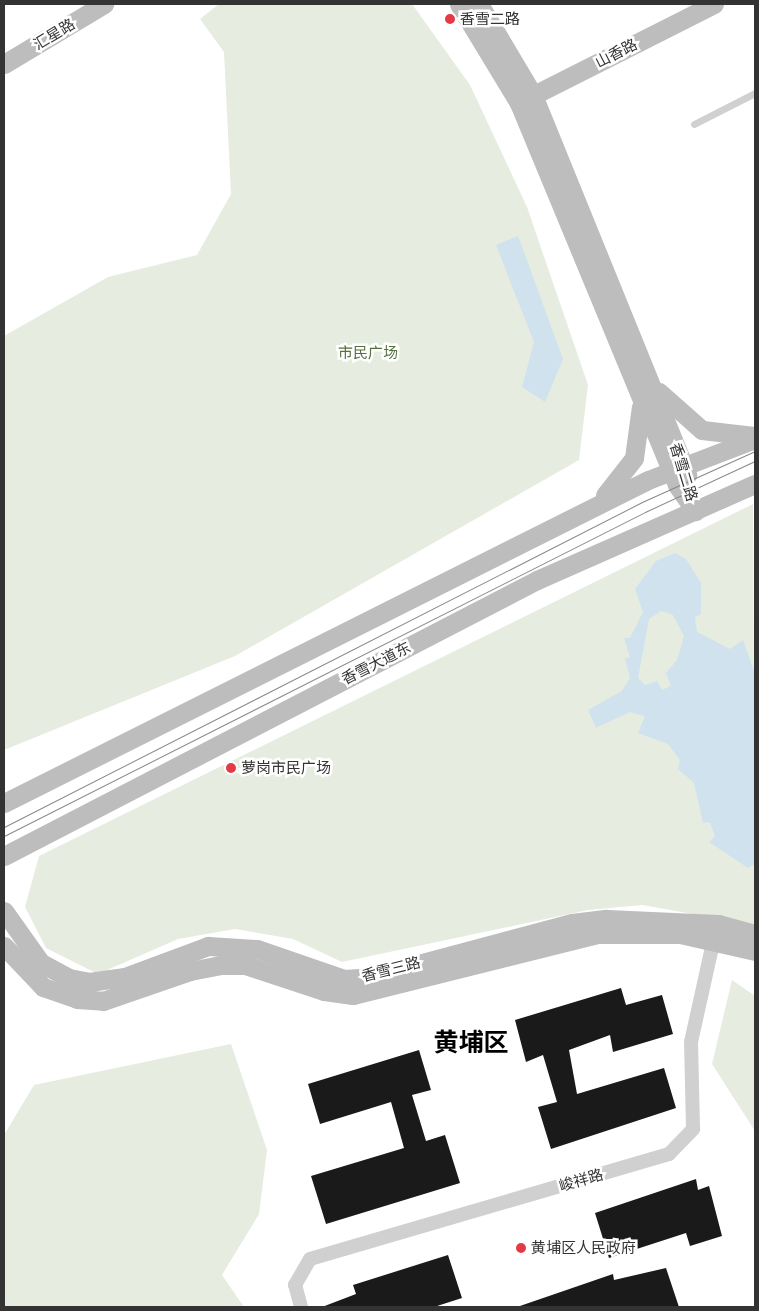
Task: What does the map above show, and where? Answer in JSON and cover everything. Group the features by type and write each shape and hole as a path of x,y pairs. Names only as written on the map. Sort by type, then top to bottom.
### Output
{"street":[{"name":"汇星路","path":"4,64 104,4"},
{"name":"香雪二路","path":"459,4 526,99 641,402 677,467"},
{"name":"香雪二路","path":"479,4 526,99 653,386 677,467 695,510"},
{"name":"山香路","path":"526,99 714,4"},
{"path":"653,386 702,430 755,437"},
{"path":"583,512 630,467 638,444 641,402"},
{"path":"4,803 50,778 583,512 677,467 755,437"},
{"name":"香雪大道东","path":"4,856 538,580 755,484"},
{"path":"4,792 50,778"},
{"name":"香雪三路","path":"4,911 41,963 69,978 89,982 125,977 208,946 257,949 344,979 370,977 572,923 655,918 716,932 755,951"},
{"name":"香雪三路","path":"4,946 43,987 77,999 104,1001 190,971 221,965 245,965 324,992 353,994 597,934 716,932 755,934"},
{"name":"峻祥路","path":"301,1307 295,1285 310,1259 669,1154 693,1130 691,1042 716,932"}],"lane":[{"path":"694,124 755,93"}],"green space":[{"name":"市民广场","path":"219,4 412,4 470,85 527,207 588,385 579,460 235,656 4,750 4,336 108,277 197,255 231,194 224,52 200,19"},
{"path":"753,504 755,925 642,905 588,910 342,962 293,939 235,929 178,939 98,974 46,948 25,907 39,856"},
{"path":"732,980 755,996 755,1131 712,1064"},
{"path":"231,1044 267,1150 259,1214 222,1275 244,1307 4,1307 4,1135 34,1085"}],"water":[{"path":"518,236 563,359 545,402 522,387 534,342 496,245"},
{"path":"675,553 686,559 701,583 701,614 695,617 697,632 730,649 743,640 755,673 755,864 748,868 709,842 715,836 710,822 703,823 694,783 678,769 680,760 668,744 638,733 645,716 630,712 596,728 588,710 622,691 630,678 625,659 630,657 624,638 630,638 643,612 635,589 656,561","holes":["661,611 673,615 684,636 677,660 666,673 671,686 662,690 657,681 645,685 638,678 649,619"]}],"building":[{"path":"621,988 626,1005 662,995 673,1034 613,1052 610,1035 569,1050 577,1094 664,1068 676,1108 551,1149 538,1107 557,1102 543,1055 526,1062 515,1020"},
{"path":"419,1050 431,1090 412,1095 426,1141 445,1135 460,1183 326,1224 311,1176 404,1148 391,1102 320,1124 308,1084"},
{"path":"696,1179 698,1190 709,1186 722,1236 690,1246 686,1233 609,1258 595,1213"},
{"path":"448,1255 462,1298 434,1307 322,1307 356,1294 353,1285"},
{"path":"666,1268 679,1307 517,1307 613,1274 614,1280"}],"tram line":[{"path":"4,827 642,502 755,451"},
{"path":"4,836 645,512 755,461"}],"place":[{"name":"香雪二路","path":"450,19"},
{"name":"萝岗市民广场","path":"231,768"},
{"name":"黄埔区人民政府","path":"521,1248"}],"district":[{"name":"黄埔区","path":"471,1041"}]}
